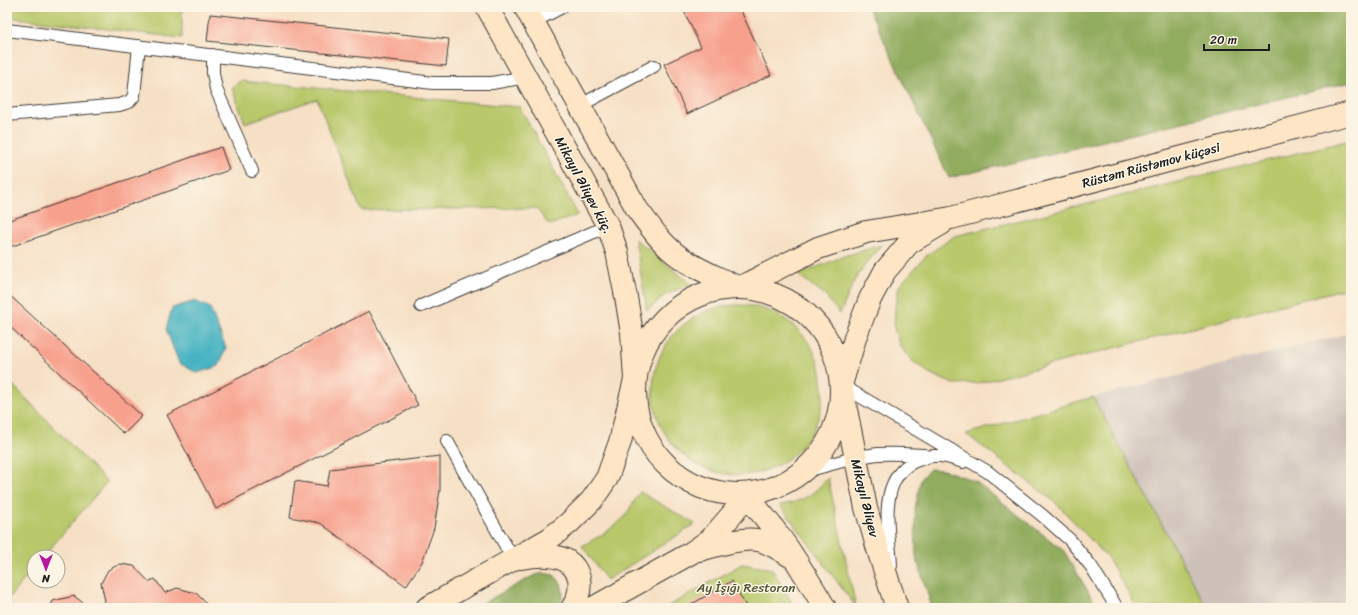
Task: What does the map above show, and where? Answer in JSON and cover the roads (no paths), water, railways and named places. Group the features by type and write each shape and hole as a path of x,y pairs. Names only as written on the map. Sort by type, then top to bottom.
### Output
{"main road":[{"name":"Mikayıl Əliyev küç.","path":"487,7 608,226 617,252 626,297 632,333 635,379"},
{"path":"529,15 636,209 651,229 667,247 686,261 739,288"},
{"name":"Rüstəm Rüstəmov küçəsi","path":"952,218 1351,113"},
{"path":"739,288 818,248 866,232 952,218"},
{"path":"635,379 636,409 645,437 663,462 686,480 714,491 744,494 773,487 800,473 820,452 835,427 840,406 841,385 856,335 867,306 885,271 908,243 952,218"},
{"path":"427,608 549,539 569,523 592,500 607,478 620,442 641,354 652,332 669,313 690,299 714,290 739,288 770,293 798,307 820,328 835,355 841,385"},
{"name":"Mikayıl Əliyev","path":"841,385 855,458 870,523 895,603"},
{"path":"593,608 691,553 711,539 724,525 744,494"},
{"path":"744,494 763,513 796,560 825,608"},
{"path":"691,553 740,540 760,541 777,548 796,560"},
{"path":"514,559 536,555 553,556 568,561 576,570 580,584 578,596 572,608"}],"lane":[{"path":"529,15 562,7"},
{"path":"7,30 432,83 492,83 526,77"},
{"path":"7,115 119,105 129,102 134,96 139,46"},
{"path":"213,55 213,73 216,89 252,171"},
{"path":"579,106 654,66"},
{"path":"421,306 608,226"},
{"path":"841,385 988,472 1043,516 1070,540 1091,566 1117,608"},
{"path":"447,441 514,559"},
{"path":"800,473 855,458 884,454 949,458 967,463 988,472"},
{"path":"895,603 888,522 888,504 892,488 900,472 912,462 933,456"}],"water":[{"path":"195,301 210,308 226,348 219,366 197,373 179,363 166,329 172,308"}],"park label":[{"name":"Ay İşığı Restoran","path":"746,587"}]}
